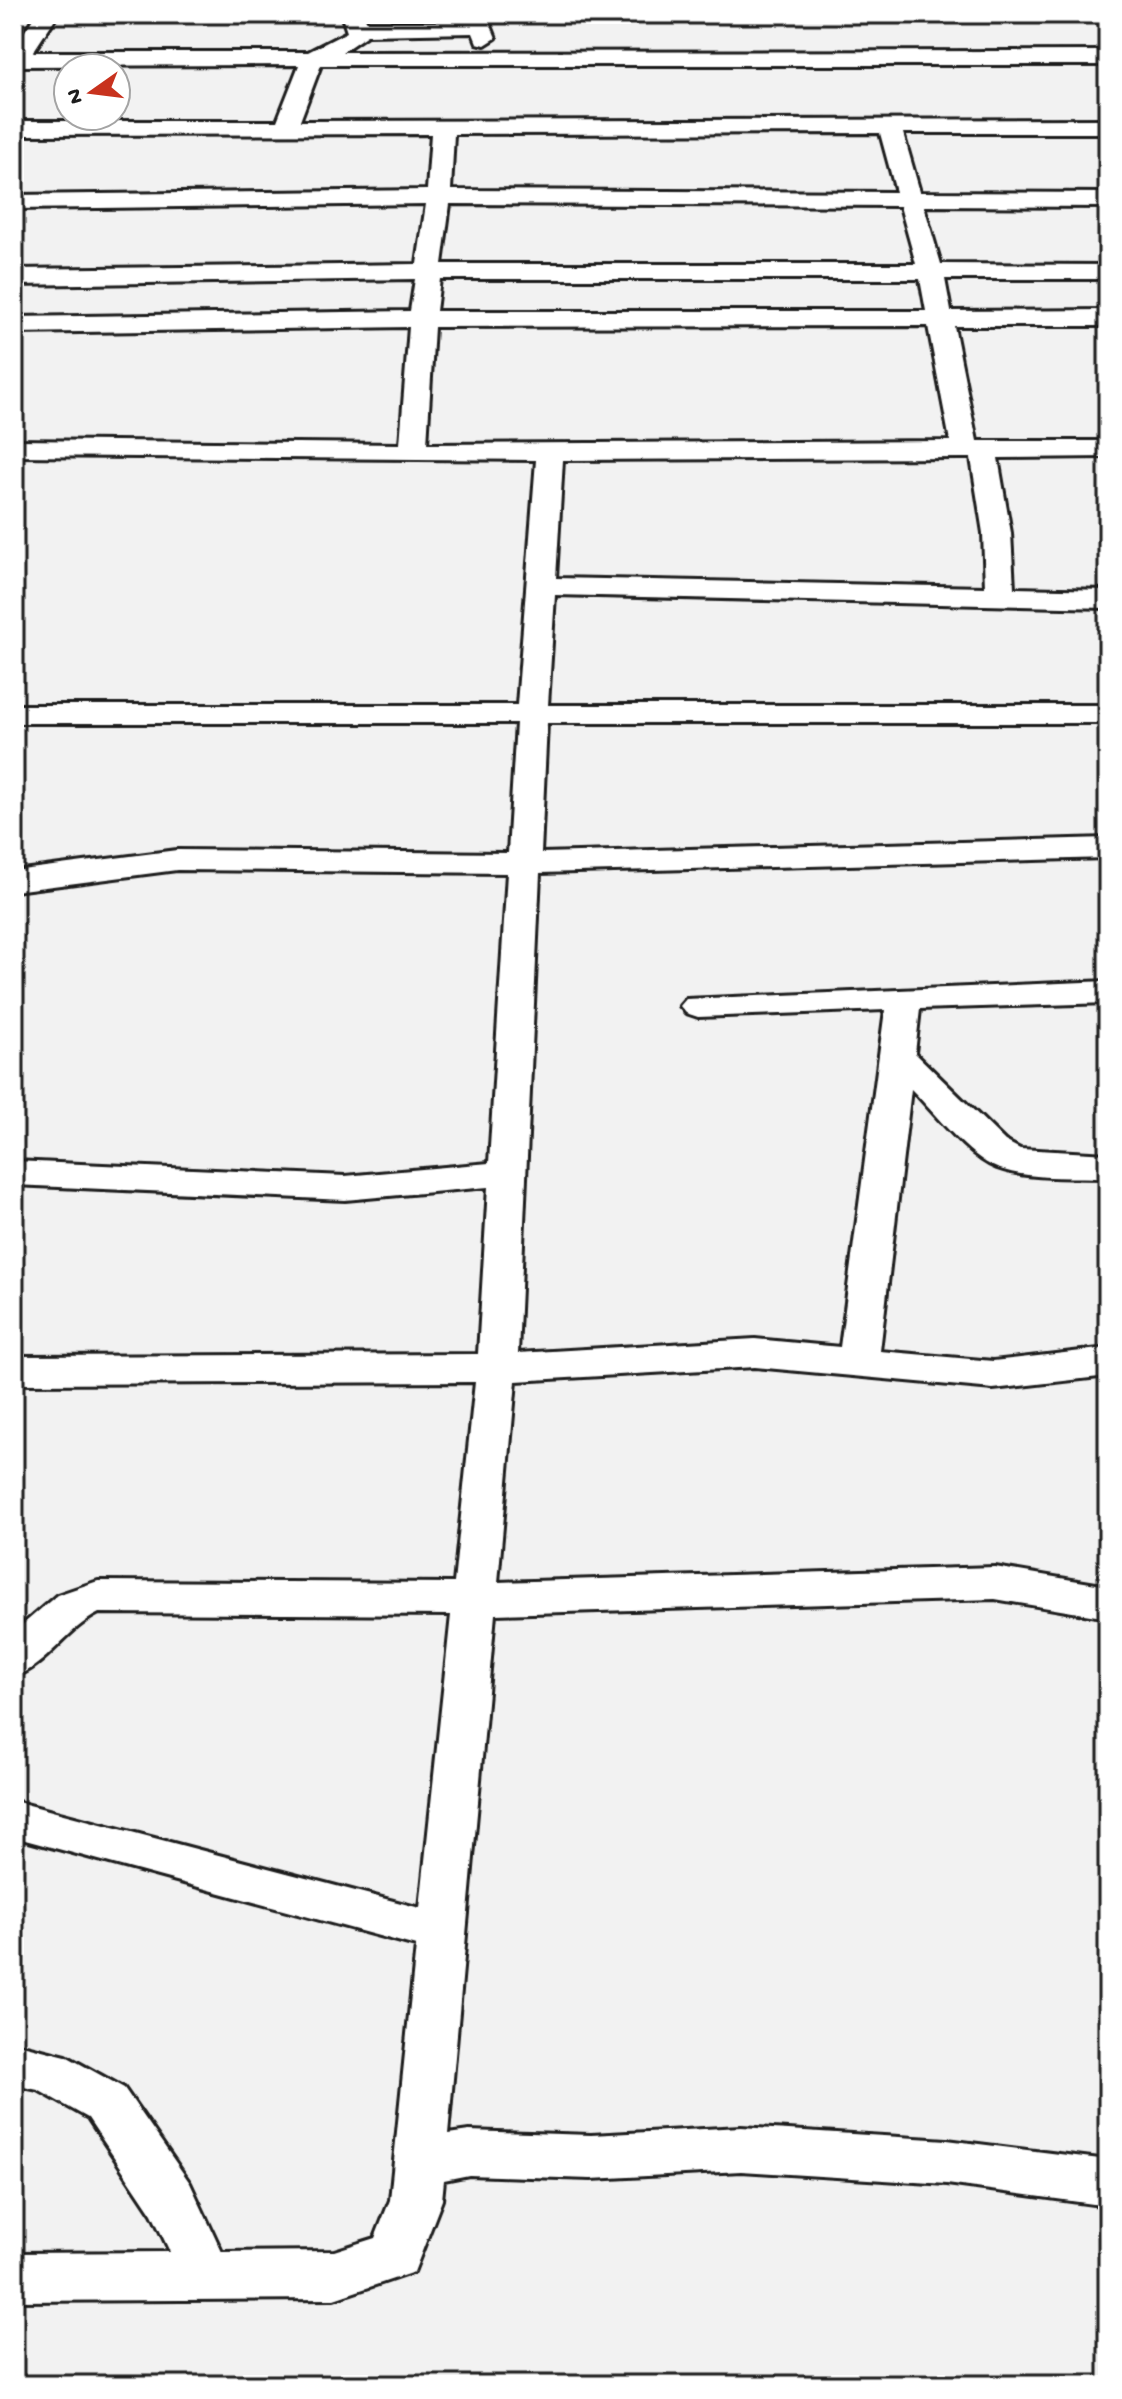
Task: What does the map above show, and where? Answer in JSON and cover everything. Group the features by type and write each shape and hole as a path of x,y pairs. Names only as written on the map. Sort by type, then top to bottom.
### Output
{"street":[{"path":"16,59 47,14"},
{"path":"286,128 312,59 356,36 356,22 475,27 482,28 485,38"},
{"path":"16,59 1108,58"},
{"path":"14,128 1108,126"},
{"path":"413,452 422,319 439,197 443,128"},
{"path":"890,128 913,201 931,272 938,319 997,533 1000,595"},
{"path":"14,202 439,197 1108,200"},
{"path":"14,277 430,271 1108,272"},
{"path":"14,325 422,319 1108,318"},
{"path":"14,448 413,452 1108,449"},
{"path":"14,2277 334,2275 395,2255 416,2200 497,1368 532,712 550,451"},
{"path":"541,586 1108,599"},
{"path":"14,714 1108,714"},
{"path":"14,881 177,860 524,863 1108,848"},
{"path":"698,1006 1108,992"},
{"path":"858,1363 904,999"},
{"path":"897,1055 992,1149 1009,1159 1108,1166"},
{"path":"14,1173 218,1185 345,1188 507,1173"},
{"path":"14,1370 497,1368 731,1353 993,1375 1108,1362"},
{"path":"14,1660 60,1613 77,1602 98,1597 474,1599 995,1583 1108,1602"},
{"path":"14,1819 441,1933"},
{"path":"14,2064 48,2071 106,2103 172,2199 207,2276"},
{"path":"419,2162 469,2153 591,2157 741,2149 947,2162 1108,2183"}]}
